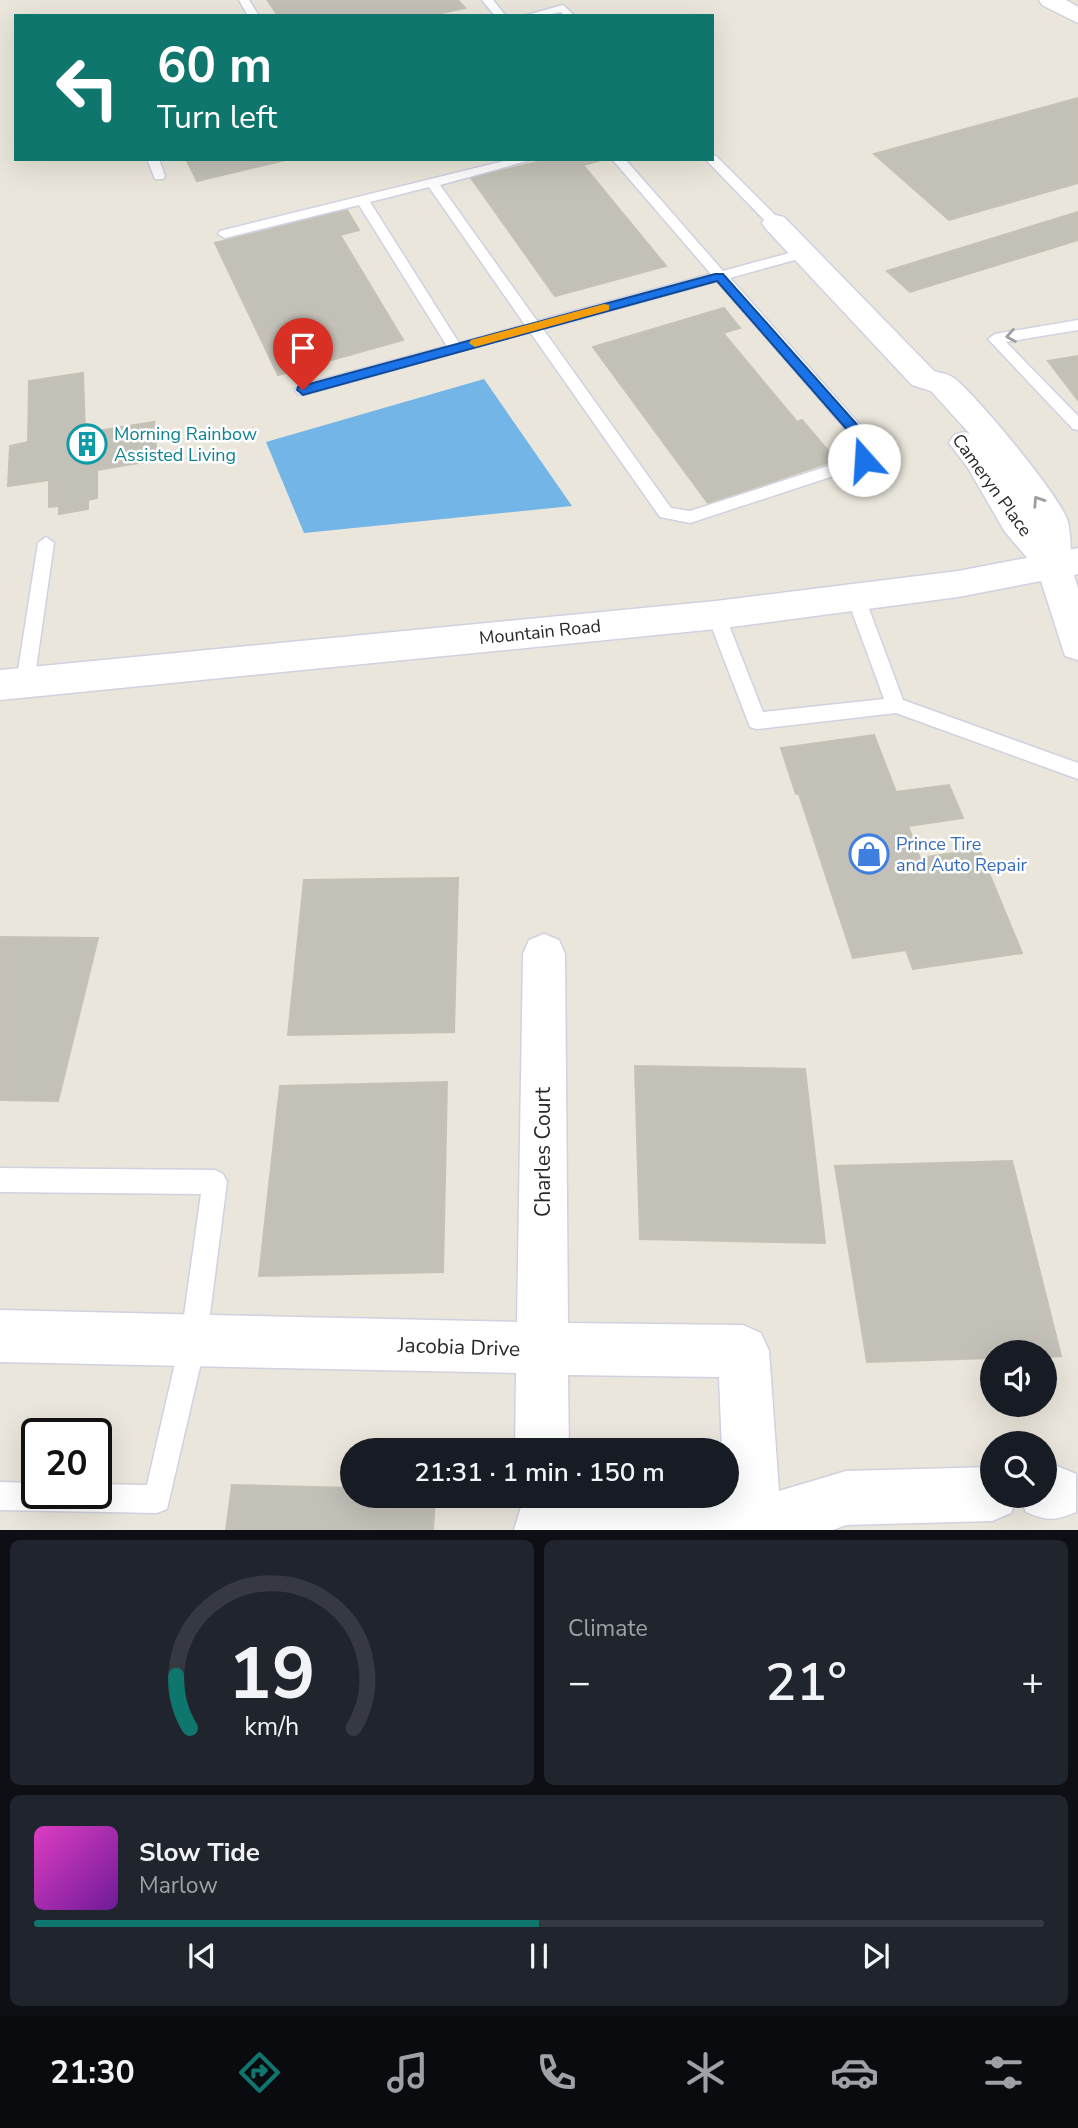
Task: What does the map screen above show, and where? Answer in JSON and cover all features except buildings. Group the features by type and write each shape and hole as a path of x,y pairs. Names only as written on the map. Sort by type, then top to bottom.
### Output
{"street":[{"path":"1050,0 1078,16"},
{"name":"Cameryn Place","path":"775,223 923,378 918,389 979,460 1017,523 1066,563"},
{"path":"1066,563 1078,646"},
{"name":"Mountain Road","path":"13,684 716,615 958,584 1066,563"},
{"name":"Charles Court","path":"542,1438 544,954"},
{"name":"Jacobia Drive","path":"0,1336 194,1338 542,1350 743,1351 754,1526"},
{"path":"541,1517 754,1526 846,1498 980,1494"}],"lane":[{"path":"487,0 499,14"},
{"path":"537,14 563,8 568,14"},
{"path":"154,161 159,176"},
{"path":"225,234 520,161"},
{"path":"432,183 666,513 690,517 864,460 863,440 620,161"},
{"path":"714,161 775,223"},
{"path":"362,200 456,349"},
{"path":"303,390 804,253"},
{"path":"1078,325 995,339 1078,425"},
{"path":"13,684 46,543"},
{"path":"856,598 896,705"},
{"path":"716,615 757,721 896,705 1078,771"},
{"path":"0,1180 215,1182 194,1338 157,1499 0,1496"}],"water":[{"path":"484,379 572,506 304,533 266,442"}],"slow traffic":[{"path":"475,343 604,308"}],"place":[{"name":"Morning Rainbow Assisted Living","path":"87,444"},
{"name":"Prince Tire and Auto Repair","path":"869,854"}],"route":[{"path":"303,390 719,276 863,440 864,460"}]}
